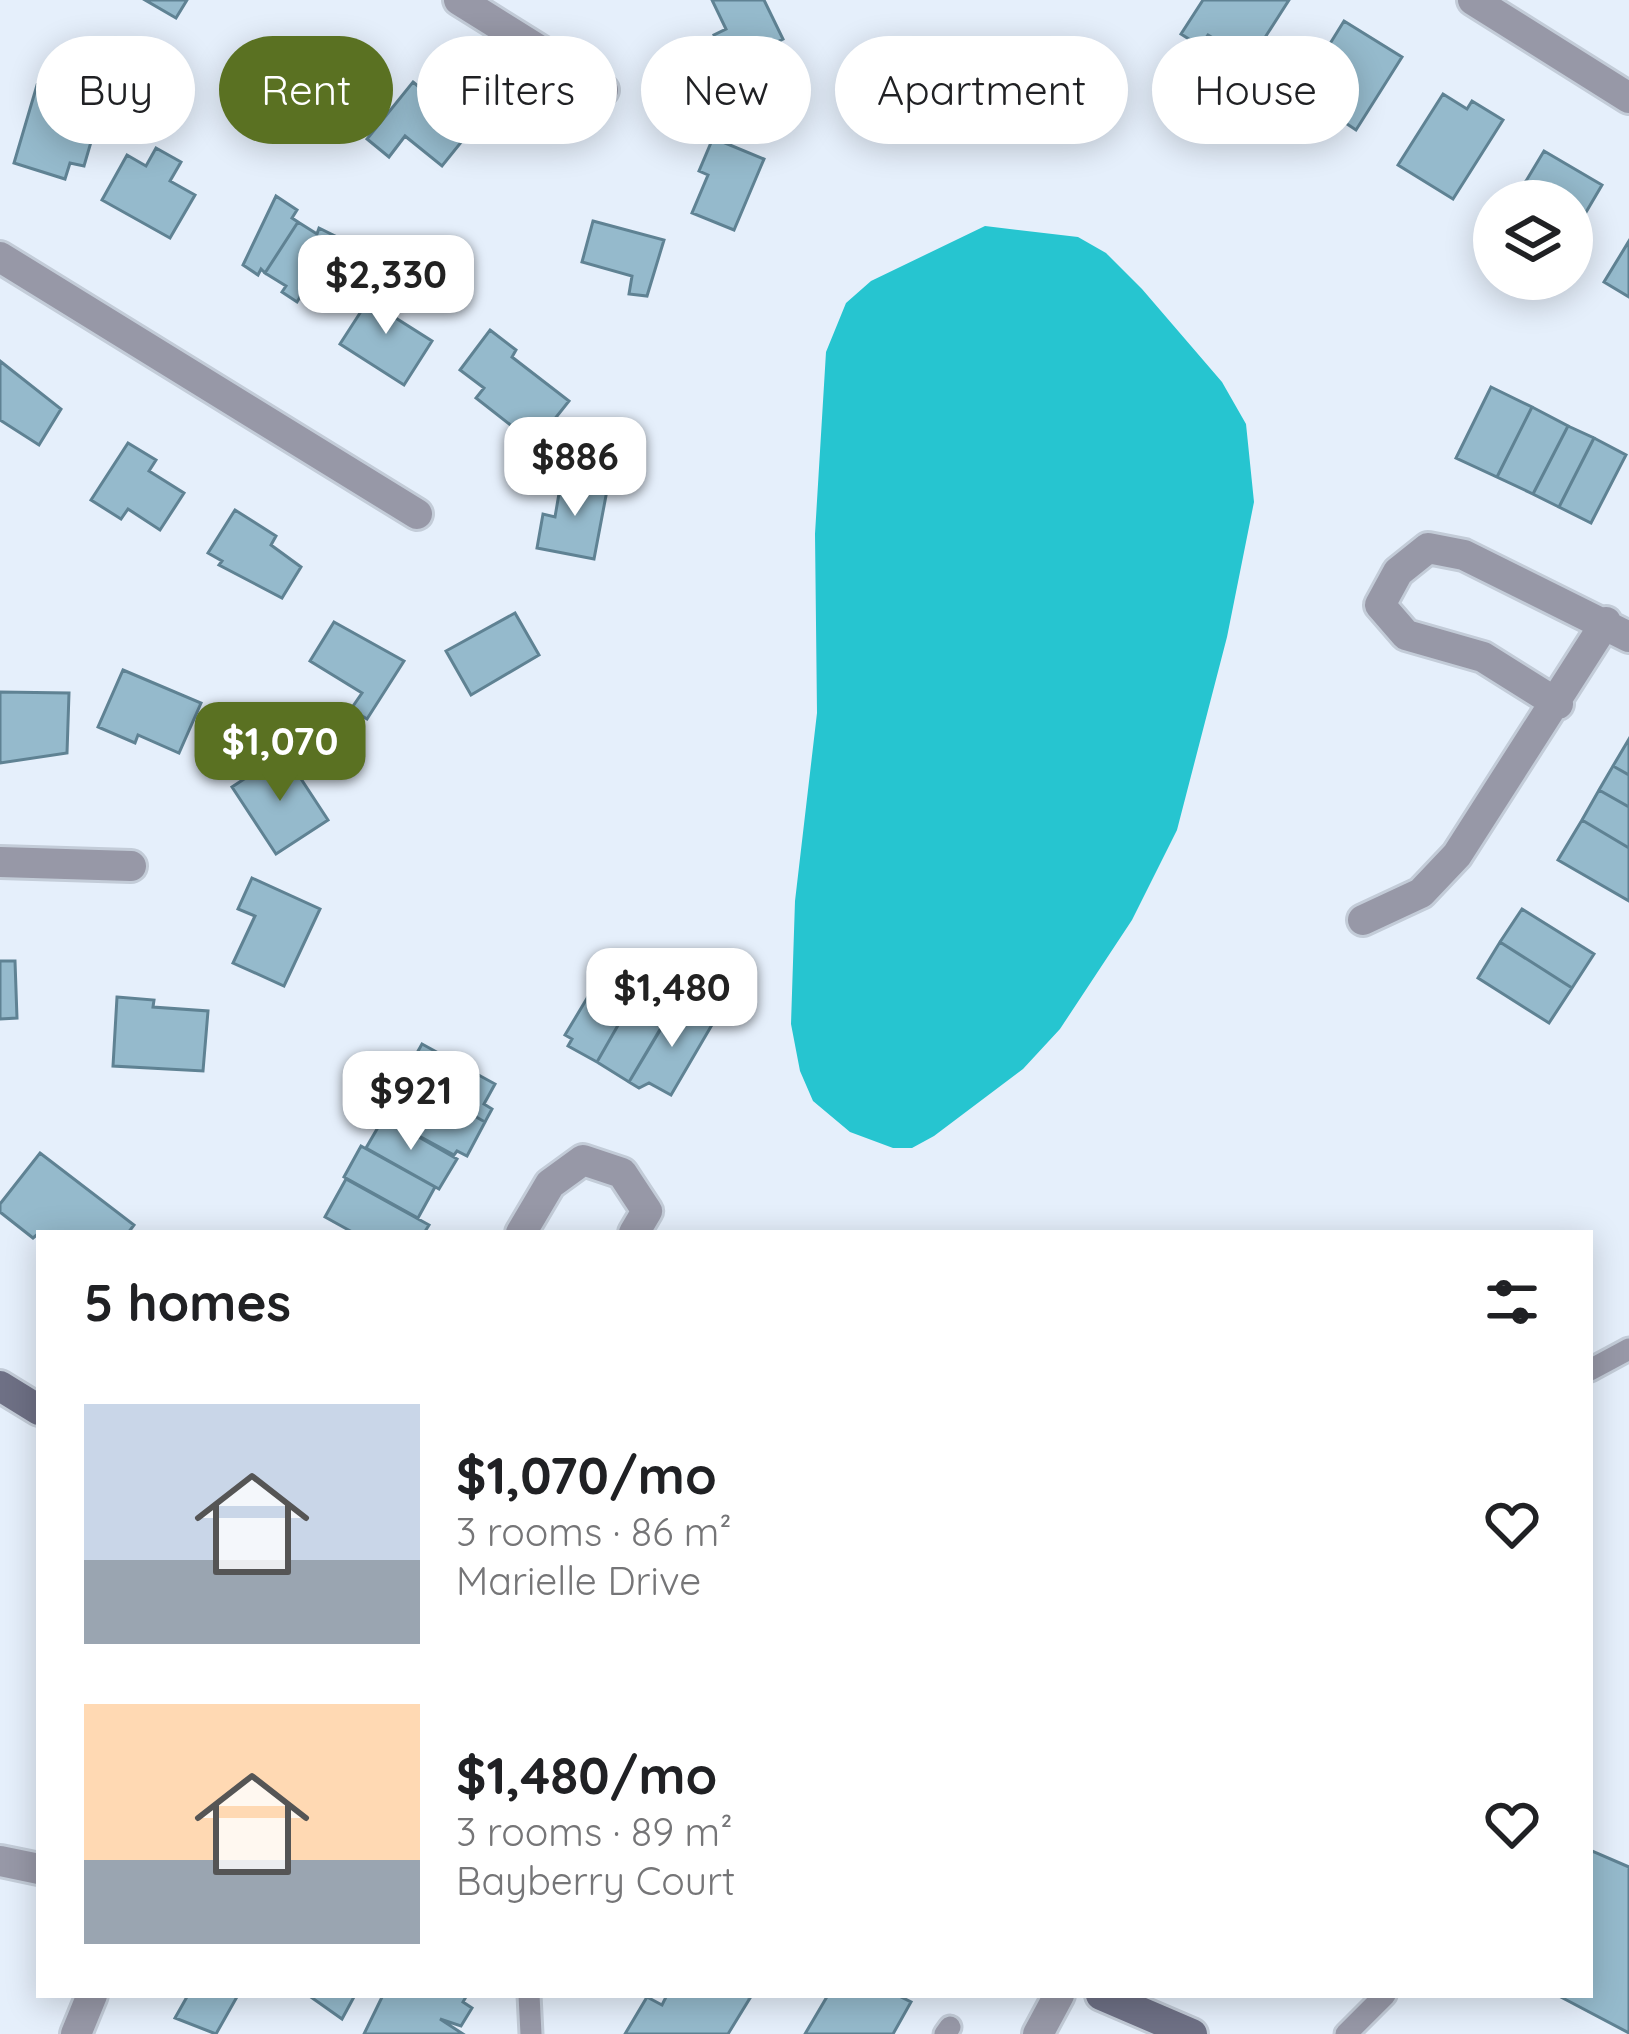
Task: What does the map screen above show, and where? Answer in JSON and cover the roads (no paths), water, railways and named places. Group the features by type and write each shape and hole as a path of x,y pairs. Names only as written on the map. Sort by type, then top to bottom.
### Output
{"main road":[{"path":"0,1386 36,1408"},
{"path":"1108,1998 1192,2034"}],"street":[{"path":"459,0 517,36"},
{"path":"1473,0 1629,98"},
{"path":"0,257 417,514"},
{"path":"1363,920 1421,893 1457,854 1558,704 1617,630 1464,555 1428,548 1398,572 1380,605 1406,635 1484,658 1558,704"},
{"path":"0,862 130,866"},
{"path":"523,1230 550,1184 583,1160 622,1173 646,1211 636,1230"},
{"path":"0,1861 36,1868"},
{"path":"76,2034 91,1998"},
{"path":"1038,2034 1058,1998"}],"lane":[{"path":"1593,1368 1629,1349"},
{"path":"529,1998 531,2034"},
{"path":"1346,2034 1382,1998"}],"water":[{"path":"985,226 1078,237 1106,253 1142,289 1222,382 1246,424 1254,502 1227,637 1177,830 1132,920 1060,1029 1023,1069 934,1136 912,1148 893,1148 850,1132 813,1101 800,1071 791,1024 795,901 817,713 815,534 826,352 846,303 871,281"}]}
